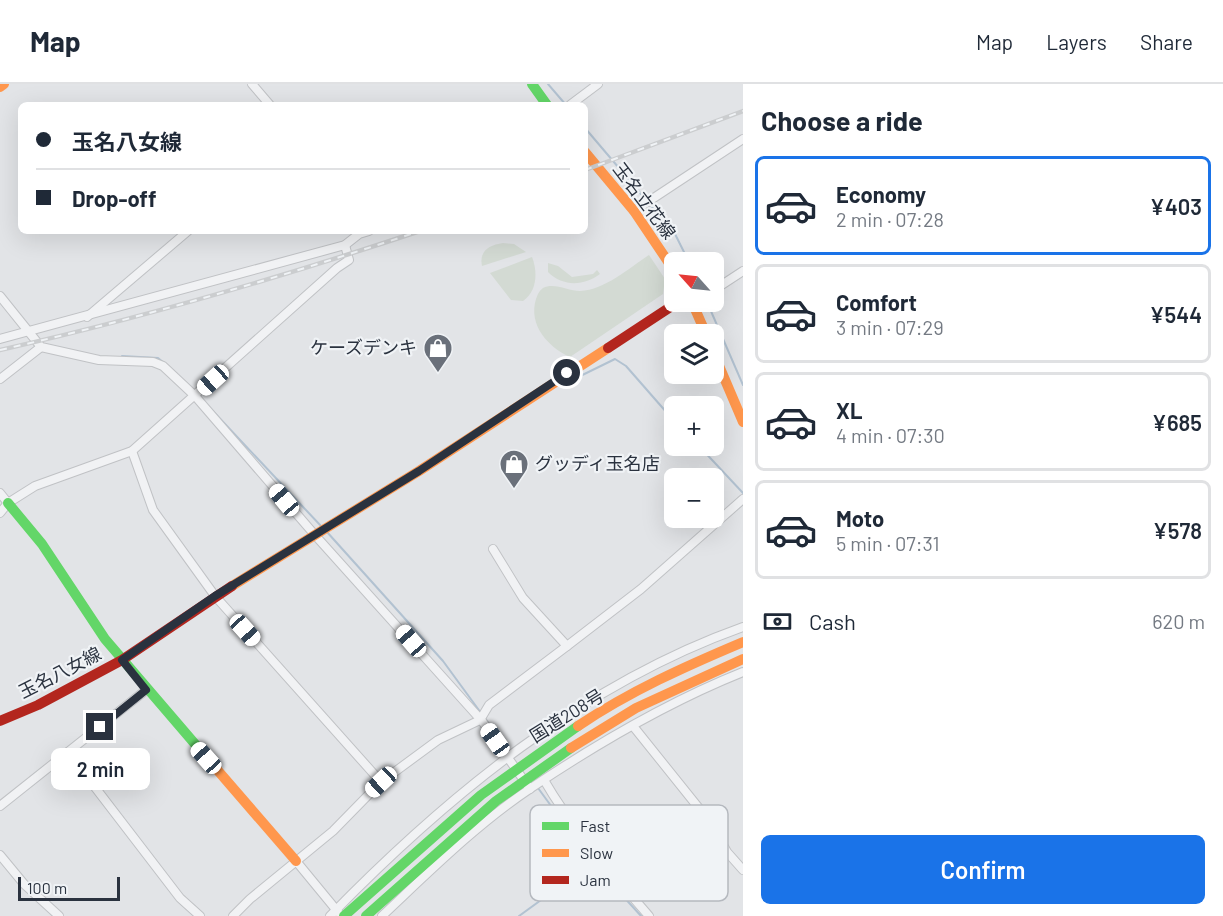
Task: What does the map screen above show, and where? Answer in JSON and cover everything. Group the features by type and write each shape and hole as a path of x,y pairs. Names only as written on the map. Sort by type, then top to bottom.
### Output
{"main road":[{"path":"532,84 545,102"},
{"name":"玉名立花線","path":"588,156 634,211 664,256"},
{"name":"玉名八女線","path":"0,721 38,705 122,660 215,596 419,471 664,311"},
{"path":"724,376 742,416"},
{"path":"8,503 42,544 105,639 146,690 296,861"},
{"name":"国道208号","path":"340,914 515,769 580,725 649,686 743,642"},
{"name":"国道208号","path":"366,916 464,825 522,780 586,736 656,697 743,659"}],"street":[{"path":"252,84 267,102"},
{"path":"575,102 598,84"},
{"path":"634,211 743,139"},
{"path":"87,317 184,234"},
{"path":"0,339 345,245 359,234"},
{"path":"0,513 8,503 35,486 132,451 337,268 347,263 349,260 345,245"},
{"path":"724,284 743,272"},
{"path":"0,296 40,347 99,360 153,362 163,366 195,396 480,720 530,789"},
{"path":"0,379 40,347"},
{"path":"132,451 153,510 215,596 381,782"},
{"path":"0,493 8,503"},
{"path":"233,916 333,831 381,782 438,740 480,720 489,705 641,589 743,499"},
{"path":"493,549 523,598 567,646"},
{"path":"330,916 340,914 432,818 563,718 636,675 743,627"},
{"path":"382,916 444,859 530,789 633,726 707,687 743,672"},
{"path":"0,806 146,690"},
{"path":"633,726 696,805"},
{"path":"69,752 180,898 200,916"},
{"path":"544,780 558,805"},
{"path":"728,852 743,870"},
{"path":"0,855 24,884 59,916"},
{"path":"296,861 340,914"},
{"path":"636,901 649,916"}],"shaded area":[{"path":"514,244 526,252 482,266 482,256 486,250 493,245"},
{"path":"649,255 664,278 663,294 570,357 547,341 537,326 534,309 537,296 543,288 552,286 575,291 589,290 616,278"},
{"path":"532,257 535,269 534,287 523,301 511,300 490,273"},
{"path":"548,263 558,266 572,277 593,274 597,270 600,274 580,283 567,282 548,272"}],"waterway":[{"path":"548,84 563,102"},
{"path":"588,132 675,234 684,252"},
{"path":"711,312 743,385"},
{"path":"122,356 158,358 177,374"},
{"path":"562,385 615,359 626,366 664,409"},
{"path":"210,408 321,526"},
{"path":"708,456 743,493"},
{"path":"327,532 443,661 481,713"},
{"path":"484,717 507,748"},
{"path":"538,788 550,805"},
{"path":"519,916 540,901"},
{"path":"627,901 641,916"}],"railway":[{"path":"588,169 743,111"},
{"path":"0,350 212,296 411,234"}],"traffic: fast":[{"path":"532,84 545,102"},
{"path":"8,503 42,544 105,639 213,765"},
{"path":"344,916 481,795 578,726"},
{"path":"366,916 496,801 571,748"}],"traffic: slow":[{"path":"0,87 4,84"},
{"path":"588,156 634,211 664,256"},
{"path":"696,312 702,324"},
{"path":"232,586 419,471 608,348"},
{"path":"724,377 743,422"},
{"path":"578,726 618,701 659,680 743,642"},
{"path":"571,748 636,708 743,659"},
{"path":"213,765 296,861"}],"traffic: jam":[{"path":"608,348 664,311"},
{"path":"0,721 38,705 122,660 232,586"}],"place":[{"name":"ケーズデンキ","path":"438,374"},
{"name":"グッディ玉名店","path":"514,490"}],"route":[{"path":"100,727 146,690 122,660 215,596 419,471 567,373"}]}
